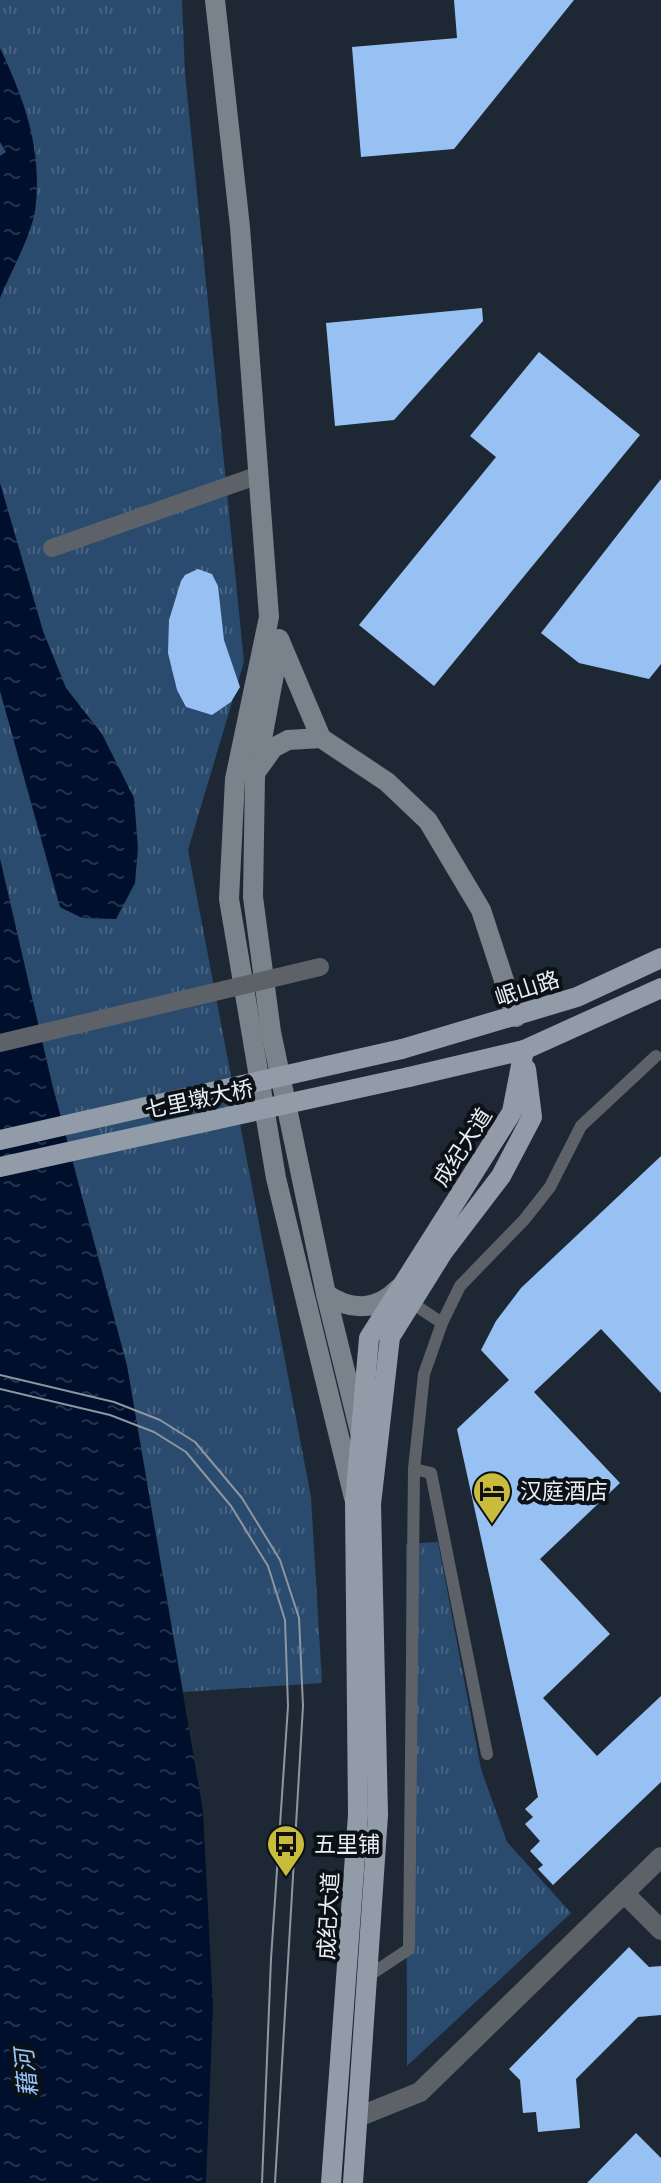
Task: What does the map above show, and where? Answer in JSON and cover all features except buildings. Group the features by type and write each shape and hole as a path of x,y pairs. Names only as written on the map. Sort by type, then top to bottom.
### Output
{"main road":[{"path":"215,0 240,227 269,617 235,779 229,899 276,1178 355,1502"},
{"path":"269,617 321,738"},
{"path":"280,642 255,777 253,897 271,1032 326,1294 373,1487"},
{"path":"255,777 261,761 273,748 305,736 321,738 387,782 428,821 481,910 516,1017"},
{"name":"岷山路","path":"402,1049 577,997 661,958"},
{"path":"524,1050 661,988"},
{"name":"七里墩大桥","path":"0,1140 402,1049"},
{"name":"成纪大道","path":"353,2183 370,1975 378,1815 373,1487 390,1337 406,1294 512,1112 524,1050"},
{"name":"七里墩大桥","path":"0,1167 524,1050"},
{"path":"326,1294 351,1307 379,1304 406,1294"},
{"name":"成纪大道","path":"331,2183 358,1815 355,1502 360,1435 369,1338 406,1294"}],"street":[{"path":"52,548 259,475"},
{"path":"0,1043 320,967"},
{"path":"358,2117 420,2092 661,1857"},
{"path":"624,1893 661,1930"}],"lane":[{"path":"370,1975 409,1949 414,1469 424,1374 442,1323 460,1286 524,1220 550,1187 581,1126 656,1056"},
{"path":"406,1294 442,1323"},
{"path":"414,1469 431,1473 487,1754"}],"green space":[{"path":"0,0 182,0 185,73 244,662 188,850 311,1497 322,1683 183,1692 127,1366 52,1084 0,859"},
{"path":"438,1542 481,1769 507,1842 571,1913 407,2066 406,1544"}],"water":[{"path":"0,48 30,127 37,189 29,233 0,298 0,156 6,152 0,142"},
{"path":"0,483 43,631 66,688 102,734 134,798 138,848 135,883 116,919 82,918 60,907 0,691"},
{"name":"藉河","path":"0,859 52,1084 127,1366 203,1811 213,2007 206,2183 0,2183"}],"tram line":[{"path":"0,1375 114,1402 160,1420 195,1442 242,1498 280,1560 299,1618 303,1706 275,2183"},
{"path":"0,1389 110,1415 154,1432 186,1452 231,1506 268,1566 285,1620 288,1706 271,1959 262,2183"}],"place":[{"name":"汉庭酒店","path":"492,1525"},
{"name":"五里铺","path":"286,1878"}]}
